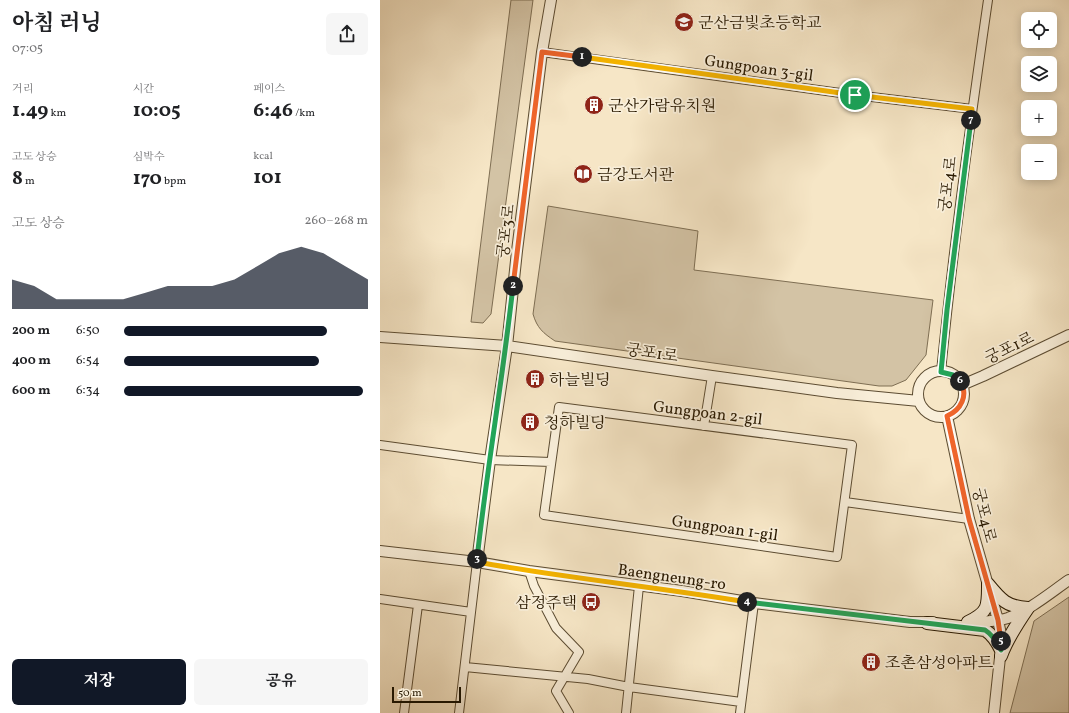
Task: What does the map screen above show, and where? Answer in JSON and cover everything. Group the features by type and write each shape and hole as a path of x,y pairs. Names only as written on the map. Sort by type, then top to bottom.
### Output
{"main road":[{"path":"988,584 1000,599 1008,604 1017,608 1028,608"},
{"path":"968,622 979,617 986,609 988,584"},
{"path":"1001,653 1005,644 1028,608"},
{"path":"927,622 985,630 997,641 1001,653"}],"street":[{"name":"궁포3로","path":"477,562 507,346 517,251 542,52 551,0"},
{"name":"궁포4로","path":"941,372 947,310 972,109 988,0"},
{"name":"Gungpoan 3-gil","path":"542,52 847,94 972,109"},
{"name":"궁포1로","path":"962,385 1069,335"},
{"name":"궁포1로","path":"380,337 507,346 845,394 920,401"},
{"path":"941,372 953,375 962,385 964,391 962,404 958,410 947,416 940,417 933,416 923,408 918,394 923,381 928,376 941,372"},
{"path":"704,426 712,376"},
{"name":"Gungpoan 2-gil","path":"552,462 559,407 852,445 845,502"},
{"name":"궁포4로","path":"947,416 969,519 1002,639 994,713"},
{"path":"380,444 490,460 552,462"},
{"name":"Gungpoan 1-gil","path":"552,462 544,515 837,557 845,502"},
{"path":"845,502 969,519"},
{"name":"Baengneung-ro","path":"380,551 477,562 529,571 682,591 754,603 910,622 983,622 1007,618 1028,608 1069,580"},
{"path":"459,713 477,562"},
{"path":"529,571 534,586 556,628 579,652 556,691 569,713"},
{"path":"626,713 639,586"},
{"path":"380,599 471,612"},
{"path":"740,713 754,603"},
{"path":"404,713 418,605"},
{"path":"465,667 588,679 629,687 742,702"}],"shaded area":[{"path":"511,0 533,0 491,314 483,323 471,322"},
{"path":"548,206 698,231 694,270 933,300 926,355 906,380 892,386 879,386 555,341 541,330 536,323 533,314"},
{"path":"1069,597 1069,713 1010,713 1034,621"}],"place":[{"name":"군산금빛초등학교","path":"684,22"},
{"name":"군산가람유치원","path":"594,105"},
{"name":"금강도서관","path":"583,174"},
{"name":"하늘빌딩","path":"535,379"},
{"name":"청하빌딩","path":"530,422"},
{"name":"삼정주택","path":"591,602"},
{"name":"조촌삼성아파트","path":"871,662"}],"route":[{"path":"542,52 855,95 972,109 947,310 941,372 947,372 958,379 964,391 964,398 958,410 947,416 969,519 998,620 1002,639 1001,650 997,641 985,630 927,622 910,622 754,603 682,591 529,571 477,562 481,520 507,346 517,251 542,52"}]}
